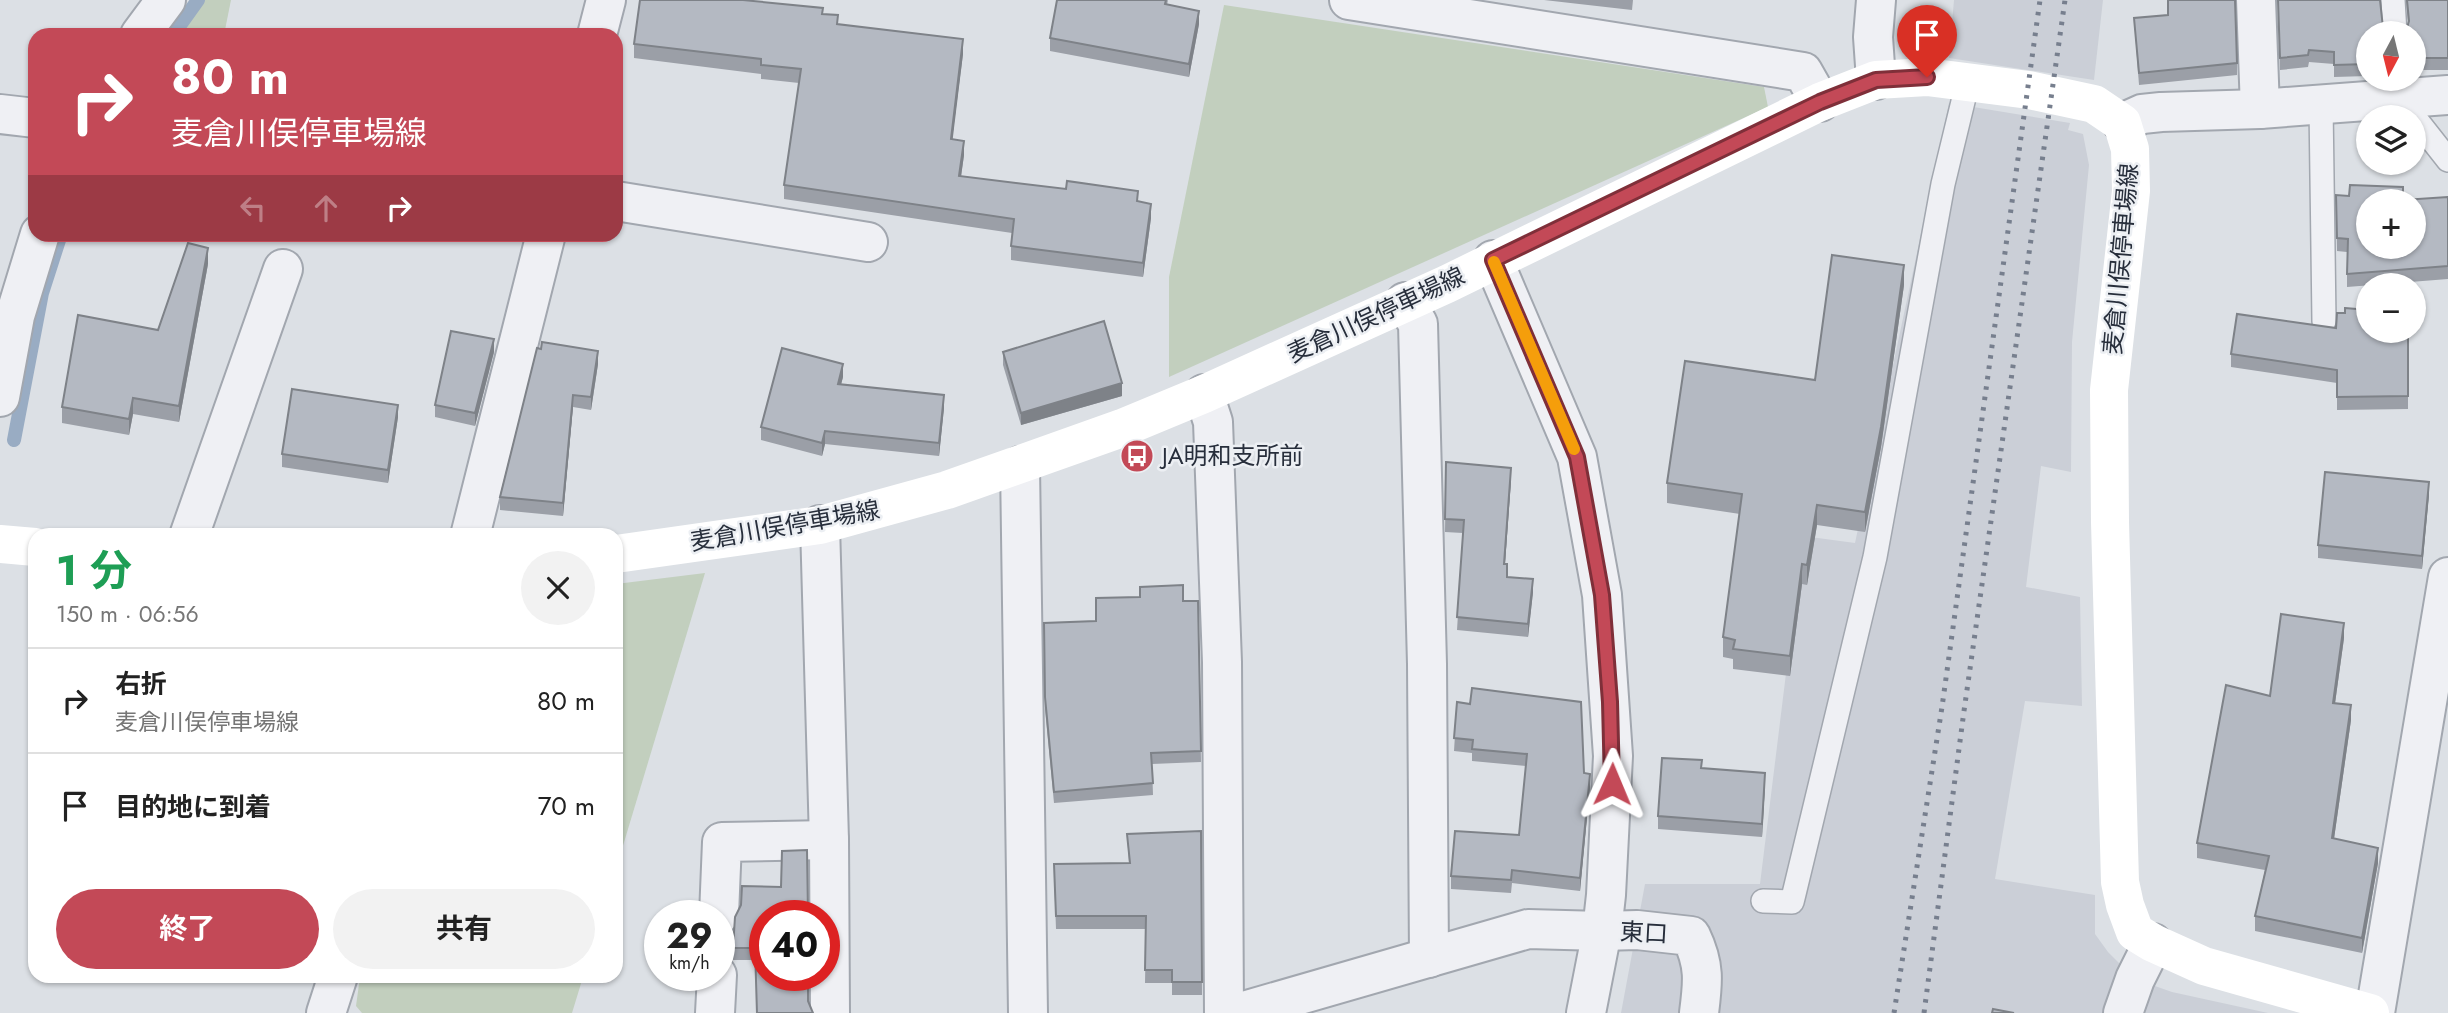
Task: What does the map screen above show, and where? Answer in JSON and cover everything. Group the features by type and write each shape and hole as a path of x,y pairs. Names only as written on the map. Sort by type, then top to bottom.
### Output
{"main road":[{"name":"麦倉川俣停車場線","path":"623,553 820,525 901,504 1020,466 1122,428 1204,394 1447,284 1820,102 1876,80 1927,77 2094,104 2122,123 2130,149 2131,191 2109,390 2120,882 2135,932 2153,943"},
{"path":"2153,943 2204,966 2370,1013"}],"street":[{"path":"145,28 166,0"},
{"path":"599,28 606,0"},
{"path":"1349,0 1803,72 1820,102"},
{"path":"1876,0 1873,37 1876,80"},
{"path":"2256,0 2260,109"},
{"path":"2122,123 2142,114 2322,104 2389,91"},
{"path":"2415,91 2448,95"},
{"path":"0,114 28,117"},
{"path":"623,202 868,242"},
{"path":"0,397 15,316 38,242"},
{"path":"472,528 544,242"},
{"path":"1493,260 1577,457 1602,595 1613,756 1606,895 1586,1013"},
{"path":"192,528 283,270"},
{"path":"1405,302 1418,324 1427,664 1429,958"},
{"path":"1204,394 1213,422 1221,649 1224,1013"},
{"path":"1020,466 1028,1013"},
{"path":"820,525 830,1013"},
{"path":"2375,1013 2448,578"},
{"path":"720,900 722,842 828,840"},
{"path":"1237,1013 1528,929 1602,931"},
{"name":"東口","path":"1602,931 1637,930 1691,936 1699,952 1703,977 1699,1013"},
{"path":"2123,1013 2135,979 2153,943"},
{"path":"326,1013 336,983"},
{"path":"715,1013 716,991"}],"lane":[{"path":"2393,0 2394,21"},
{"path":"1763,901 1792,902 1875,557 1943,184 1968,82"},
{"path":"2400,91 2448,160"},
{"path":"2322,104 2324,321"}],"shaded area":[{"path":"1954,0 2103,0 2094,80 1949,58"},
{"path":"1949,103 2070,123 2068,130 2083,134 2089,165 2072,342 2071,472 2041,466 2026,587 2080,597 2082,706 2025,701 1995,879 2095,895 2095,934 2108,952 2135,979 2172,992 2268,1013 1621,1013 1645,884 1760,884 1803,536 1855,543"}],"green space":[{"path":"203,0 231,0 225,28 181,28"},
{"path":"1224,5 1764,87 1768,107 1169,377 1169,277"},
{"path":"705,573 623,846 623,583"},
{"path":"359,983 581,983 572,1013 362,1013 356,1006"}],"building":[{"path":"640,0 743,0 823,8 822,14 838,15 837,24 963,39 951,139 964,141 959,176 1066,189 1067,181 1138,191 1137,201 1151,204 1143,263 1011,246 1014,219 784,185 801,69 761,65 761,59 634,44"},
{"path":"1057,0 1166,0 1165,4 1199,11 1189,64 1050,38"},
{"path":"2168,0 2235,0 2237,63 2139,73 2134,18 2168,15"},
{"path":"2278,0 2380,0 2382,21 2356,21 2356,64 2334,65 2334,52 2309,50 2308,55 2280,58"},
{"path":"2407,0 2448,0 2448,58 2426,58 2426,21 2409,21"},
{"path":"2350,185 2403,187 2356,189 2356,259 2426,259 2426,198 2448,197 2448,266 2347,274 2348,239 2337,238 2336,195 2349,196"},
{"path":"188,243 208,248 179,406 133,398 129,419 62,407 78,315 158,330"},
{"path":"1832,255 1904,265 1881,427 1865,512 1817,505 1807,565 1802,564 1790,656 1733,649 1735,640 1723,637 1742,494 1667,483 1685,361 1815,380"},
{"path":"2345,308 2356,309 2356,343 2408,343 2408,396 2337,397 2337,370 2231,354 2237,314 2336,328 2337,313 2345,313"},
{"path":"1104,321 1122,383 1021,413 1003,352"},
{"path":"451,331 494,339 475,413 435,405"},
{"path":"542,342 598,351 591,397 573,395 563,503 500,497 537,348 541,349"},
{"path":"782,348 843,364 838,384 944,395 939,443 825,431 822,443 761,427"},
{"path":"292,389 398,405 388,470 282,454"},
{"path":"1446,462 1511,468 1504,564 1507,564 1507,577 1533,579 1528,624 1457,617 1464,520 1445,519"},
{"path":"2325,472 2429,482 2422,556 2318,545"},
{"path":"1183,585 1183,601 1198,601 1201,751 1151,753 1153,783 1054,792 1045,697 1044,623 1096,621 1096,598 1140,597 1140,587"},
{"path":"2281,614 2344,623 2333,703 2351,705 2332,838 2378,848 2362,938 2255,916 2269,856 2197,843 2226,685 2270,696"},
{"path":"1472,688 1581,702 1584,773 1590,774 1580,878 1512,870 1511,880 1451,876 1455,831 1519,835 1527,754 1472,749 1473,740 1454,738 1457,702 1470,704"},
{"path":"1662,758 1702,760 1701,768 1765,773 1762,824 1658,816"},
{"path":"1201,831 1202,982 1172,982 1172,970 1145,970 1146,916 1056,916 1054,864 1130,863 1127,834"},
{"path":"807,850 808,900 749,900 749,948 735,948 735,917 741,905 742,886 781,887 782,851"},
{"path":"756,991 808,991 808,1001 813,1013 757,1013"},
{"path":"1993,1009 2014,1013 1992,1013"}],"waterway":[{"path":"178,28 198,0"},
{"path":"14,440 42,293 58,242"}],"railway":[{"path":"1894,1013 1942,707 2040,0"},
{"path":"1924,1013 2065,0"}],"slow traffic":[{"path":"1494,262 1574,449"}],"place":[{"name":"JA明和支所前","path":"1137,456"}],"route":[{"path":"1612,784 1609,674 1602,595 1577,457 1493,260 1820,102 1876,80 1927,77"}]}
